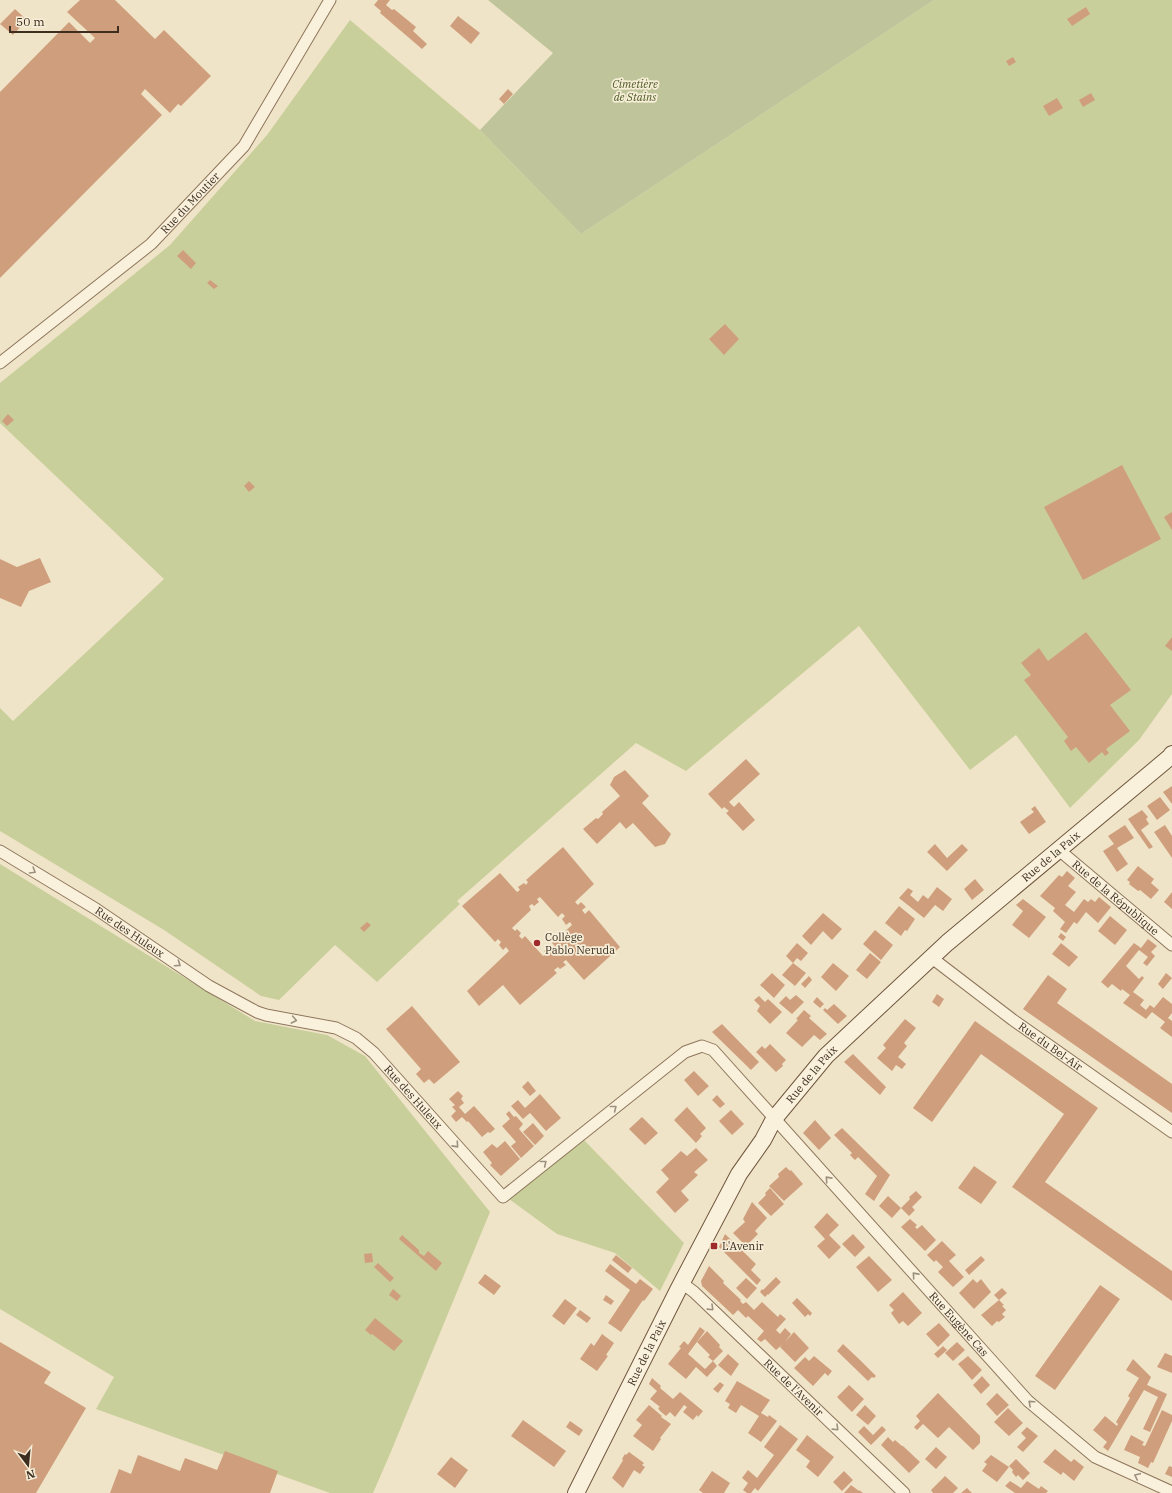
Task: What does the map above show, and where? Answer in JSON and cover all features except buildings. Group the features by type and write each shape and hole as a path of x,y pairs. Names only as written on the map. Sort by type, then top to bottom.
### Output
{"street":[{"name":"Rue du Moutier","path":"0,363 151,244 244,146 330,0"},
{"name":"Rue de la Paix","path":"577,1492 682,1283 739,1174 763,1140 774,1119 826,1056 953,938 1171,756"},
{"name":"Rue de la République","path":"1059,850 1172,945"},
{"name":"Rue des Huleux","path":"0,851 96,909 210,986 257,1012 336,1028 356,1038 374,1053 503,1197 685,1052 702,1046 713,1050 774,1119"},
{"name":"Rue du Bel-Air","path":"932,958 1013,1020 1172,1132"},
{"name":"Rue Eugène Cas","path":"774,1119 1028,1401 1096,1457 1172,1492"},
{"name":"Rue de l'Avenir","path":"682,1283 694,1292 904,1493"}],"green space":[{"name":"Cimetière de Stains","path":"488,0 934,0 581,234 480,130 553,53"},
{"path":"934,0 1172,0 1172,694 1139,740 1070,808 1016,735 970,770 859,626 686,771 636,743 457,901 460,904 377,982 335,945 279,1000 261,996 164,930 0,831 0,708 13,721 164,579 0,423 0,383 170,245 267,135 350,20 480,130 581,234"},
{"path":"0,864 255,1021 327,1035 365,1056 490,1212 373,1493 330,1493 96,1409 114,1377 0,1309"},
{"path":"584,1140 684,1243 660,1291 615,1253 557,1234 509,1199"}],"place":[{"name":"Collège Pablo Neruda","path":"537,943"},
{"name":"L'Avenir","path":"714,1246"}]}
